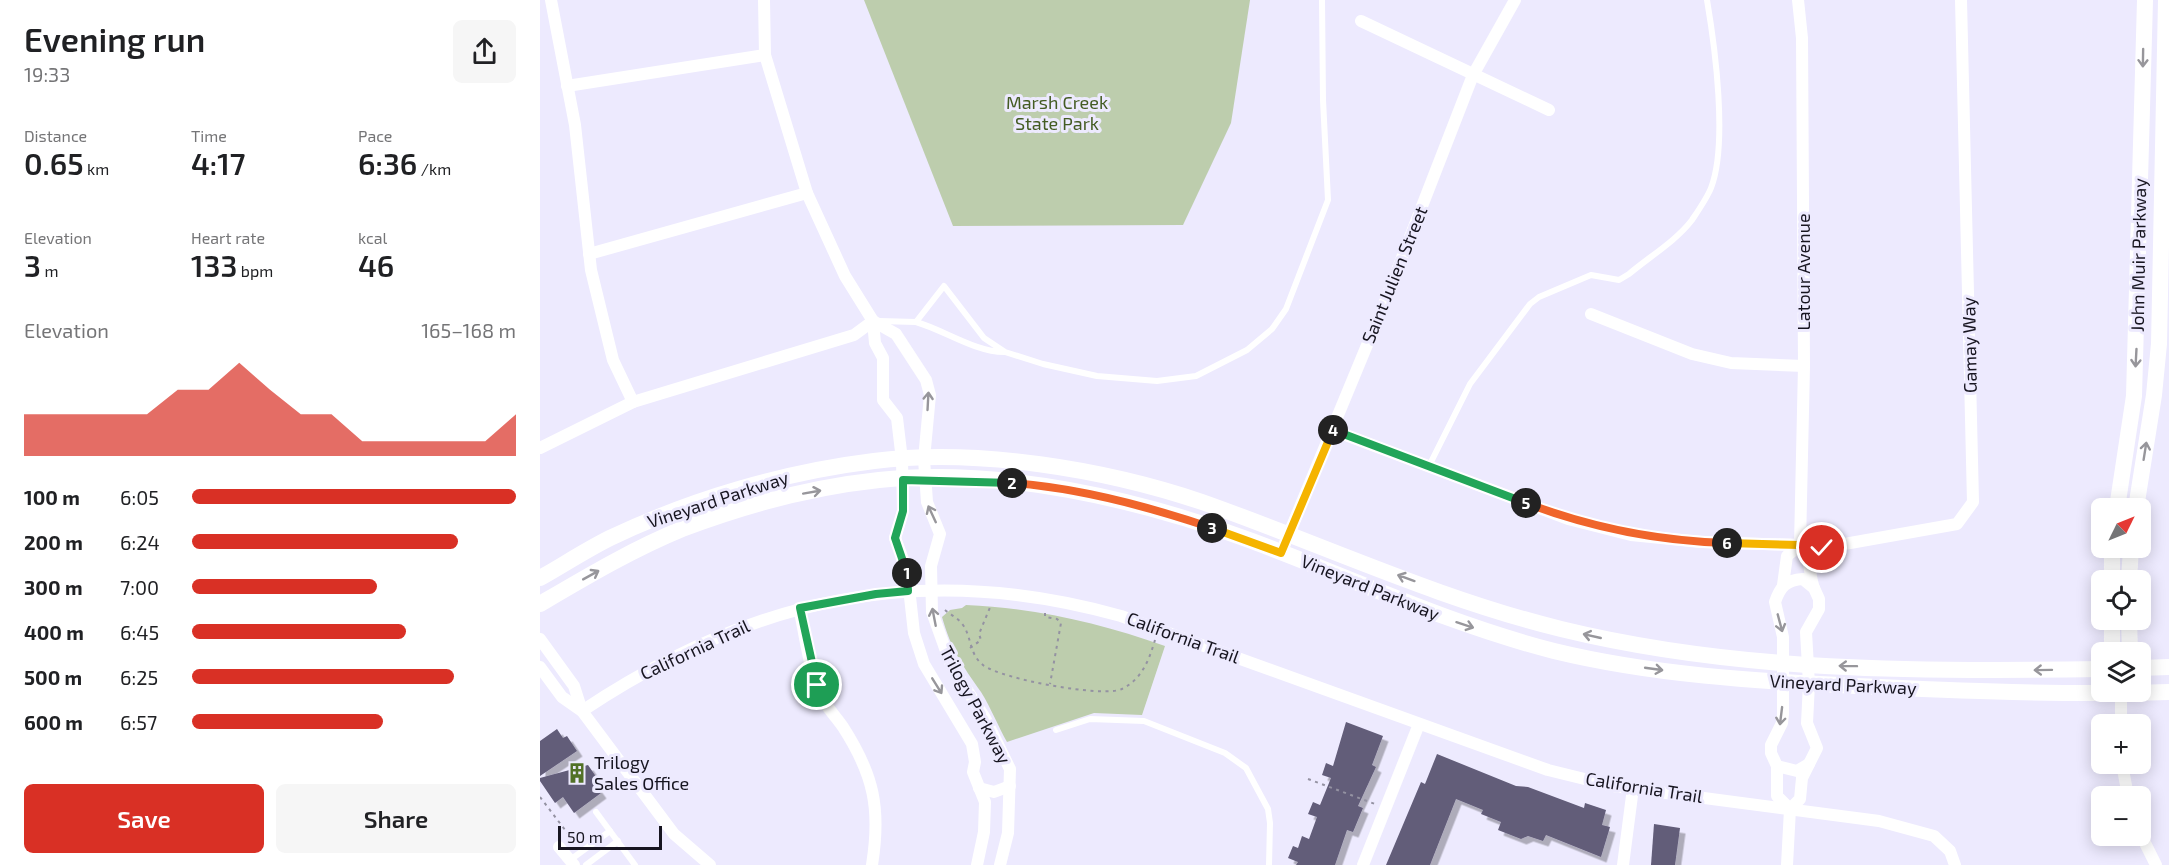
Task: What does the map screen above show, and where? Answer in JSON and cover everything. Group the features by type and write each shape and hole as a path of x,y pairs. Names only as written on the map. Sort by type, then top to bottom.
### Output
{"street":[{"path":"551,0 574,125 589,254 614,360 633,402"},
{"path":"540,448 633,402 854,334 873,321 845,276 807,193 765,55 764,0"},
{"name":"Saint Julien Street","path":"1281,553 1473,75 1515,0"},
{"name":"Latour Avenue","path":"1790,809 1800,799 1802,778 1816,748 1807,723 1809,665 1806,632 1820,604 1809,575 1809,558 1800,545 1804,366 1802,47 1798,0"},
{"name":"Gamay Way","path":"1332,430 1568,519 1631,535 1701,542 1800,545 1822,548 1942,529 1957,524 1973,502 1961,0"},
{"name":"John Muir Parkway","path":"2119,498 2134,396 2145,0"},
{"name":"John Muir Parkway","path":"2138,498 2154,395 2159,344 2166,0"},
{"path":"1361,21 1549,110"},
{"path":"567,86 765,55"},
{"path":"589,254 807,193"},
{"path":"1591,314 1692,354 1731,363 1804,366"},
{"name":"Trilogy Parkway","path":"873,321 896,334 926,380 930,395 924,459 928,508 940,534 931,566 932,612 946,655 1007,760 1010,786 1008,833 1000,865"},
{"name":"Trilogy Parkway","path":"873,321 875,343 884,358 883,400 897,418 902,459 903,511 895,538 907,570 914,633 924,664 972,744 975,762 973,772 986,811 977,865"},
{"name":"Vineyard Parkway","path":"540,578 608,539 672,512 774,479 875,461 969,459 1067,468 1137,483 1187,498 1505,614 1639,645 1732,659 1809,665 2009,671 2091,669"},
{"name":"Vineyard Parkway","path":"540,604 620,558 682,530 779,498 880,480 926,479 1056,486 1190,520 1281,553 1412,606 1498,636 1611,663 1680,673 1809,684 2009,694 2091,693"},
{"path":"1787,865 1790,809 1777,796 1777,766 1771,753 1771,745 1782,723 1783,637 1774,602 1783,585 1787,555 1800,545"},
{"path":"1783,585 1789,581 1803,579 1814,588"},
{"name":"California Trail","path":"582,711 661,663 718,636 800,608 876,594 908,591 992,591 1048,598 1121,616 1548,770 1633,788 1879,821 1934,836 1950,851 1955,865"},
{"path":"800,608 817,685 824,702 858,751 869,775 876,801 877,832 872,865"},
{"path":"540,639 574,686 582,711"},
{"path":"2151,668 2169,668"},
{"path":"543,671 562,697 582,711 674,834 710,865"},
{"name":"Vineyard Parkway","path":"2151,692 2169,692"},
{"path":"1363,865 1419,724"},
{"path":"1777,766 1797,771 1810,764"},
{"name":"Trilogy Parkway","path":"979,788 994,792 1010,786"},
{"path":"1623,865 1633,788"},
{"path":"2147,846 2156,865"},
{"path":"559,847 572,863"}],"lane":[{"path":"916,322 944,286 984,338 1005,352 1043,364 1097,376 1157,381 1196,376 1216,368 1247,350 1272,329 1286,309 1328,200 1323,100 1322,0"},
{"path":"1429,466 1470,384 1530,304 1539,297 1591,275 1619,280 1691,221 1710,189 1717,146 1718,106 1715,51 1707,0"},
{"path":"873,321 916,322 939,328 992,352 1005,352"},
{"path":"543,671 559,665"},
{"path":"1056,730 1090,719 1144,721 1225,753 1246,768 1268,809 1269,865"},
{"path":"596,812 635,865"},
{"path":"572,863 610,831"},
{"path":"586,865 618,841"}],"path":[{"path":"932,590 946,611 964,626 975,657 992,671 1094,693 1121,689 1141,673 1158,629"},
{"path":"970,648 981,640 979,634 991,611 992,591"},
{"path":"1048,598 1045,617 1057,619 1061,623 1050,684"},
{"path":"1308,779 1386,808"},
{"path":"540,797 575,843 572,863"}],"green space":[{"name":"Marsh Creek State Park","path":"864,0 1250,0 1231,123 1183,225 953,226"},
{"path":"966,605 1043,613 1116,630 1165,646 1142,715 1094,713 1007,742 985,698 958,656 942,617 950,610"}],"building":[{"path":"1346,722 1383,736 1372,765 1376,767 1358,806 1363,808 1353,832 1347,830 1335,865 1296,865 1298,862 1288,858 1293,846 1298,848 1302,836 1309,839 1317,817 1308,814 1313,802 1320,805 1331,778 1322,775 1326,763 1333,766"},
{"path":"557,729 563,738 567,736 577,751 540,776 540,741"},
{"path":"1437,754 1516,786 1528,787 1584,808 1585,803 1606,810 1602,825 1610,827 1601,857 1546,835 1543,841 1528,836 1521,839 1498,830 1501,822 1481,814 1483,810 1456,799 1430,865 1386,865 1421,782 1425,784"},
{"path":"588,765 597,778 593,782 601,793 574,813 563,797 555,803 540,781 540,778"},
{"path":"1654,824 1680,828 1675,865 1651,865"}],"place":[{"name":"Trilogy Sales Office","path":"577,773"}],"route":[{"path":"817,685 800,608 876,594 908,591 907,570 895,538 903,511 903,480 970,480 1056,486 1190,520 1281,553 1332,430 1568,519 1631,535 1701,542 1800,545 1822,548"}]}
